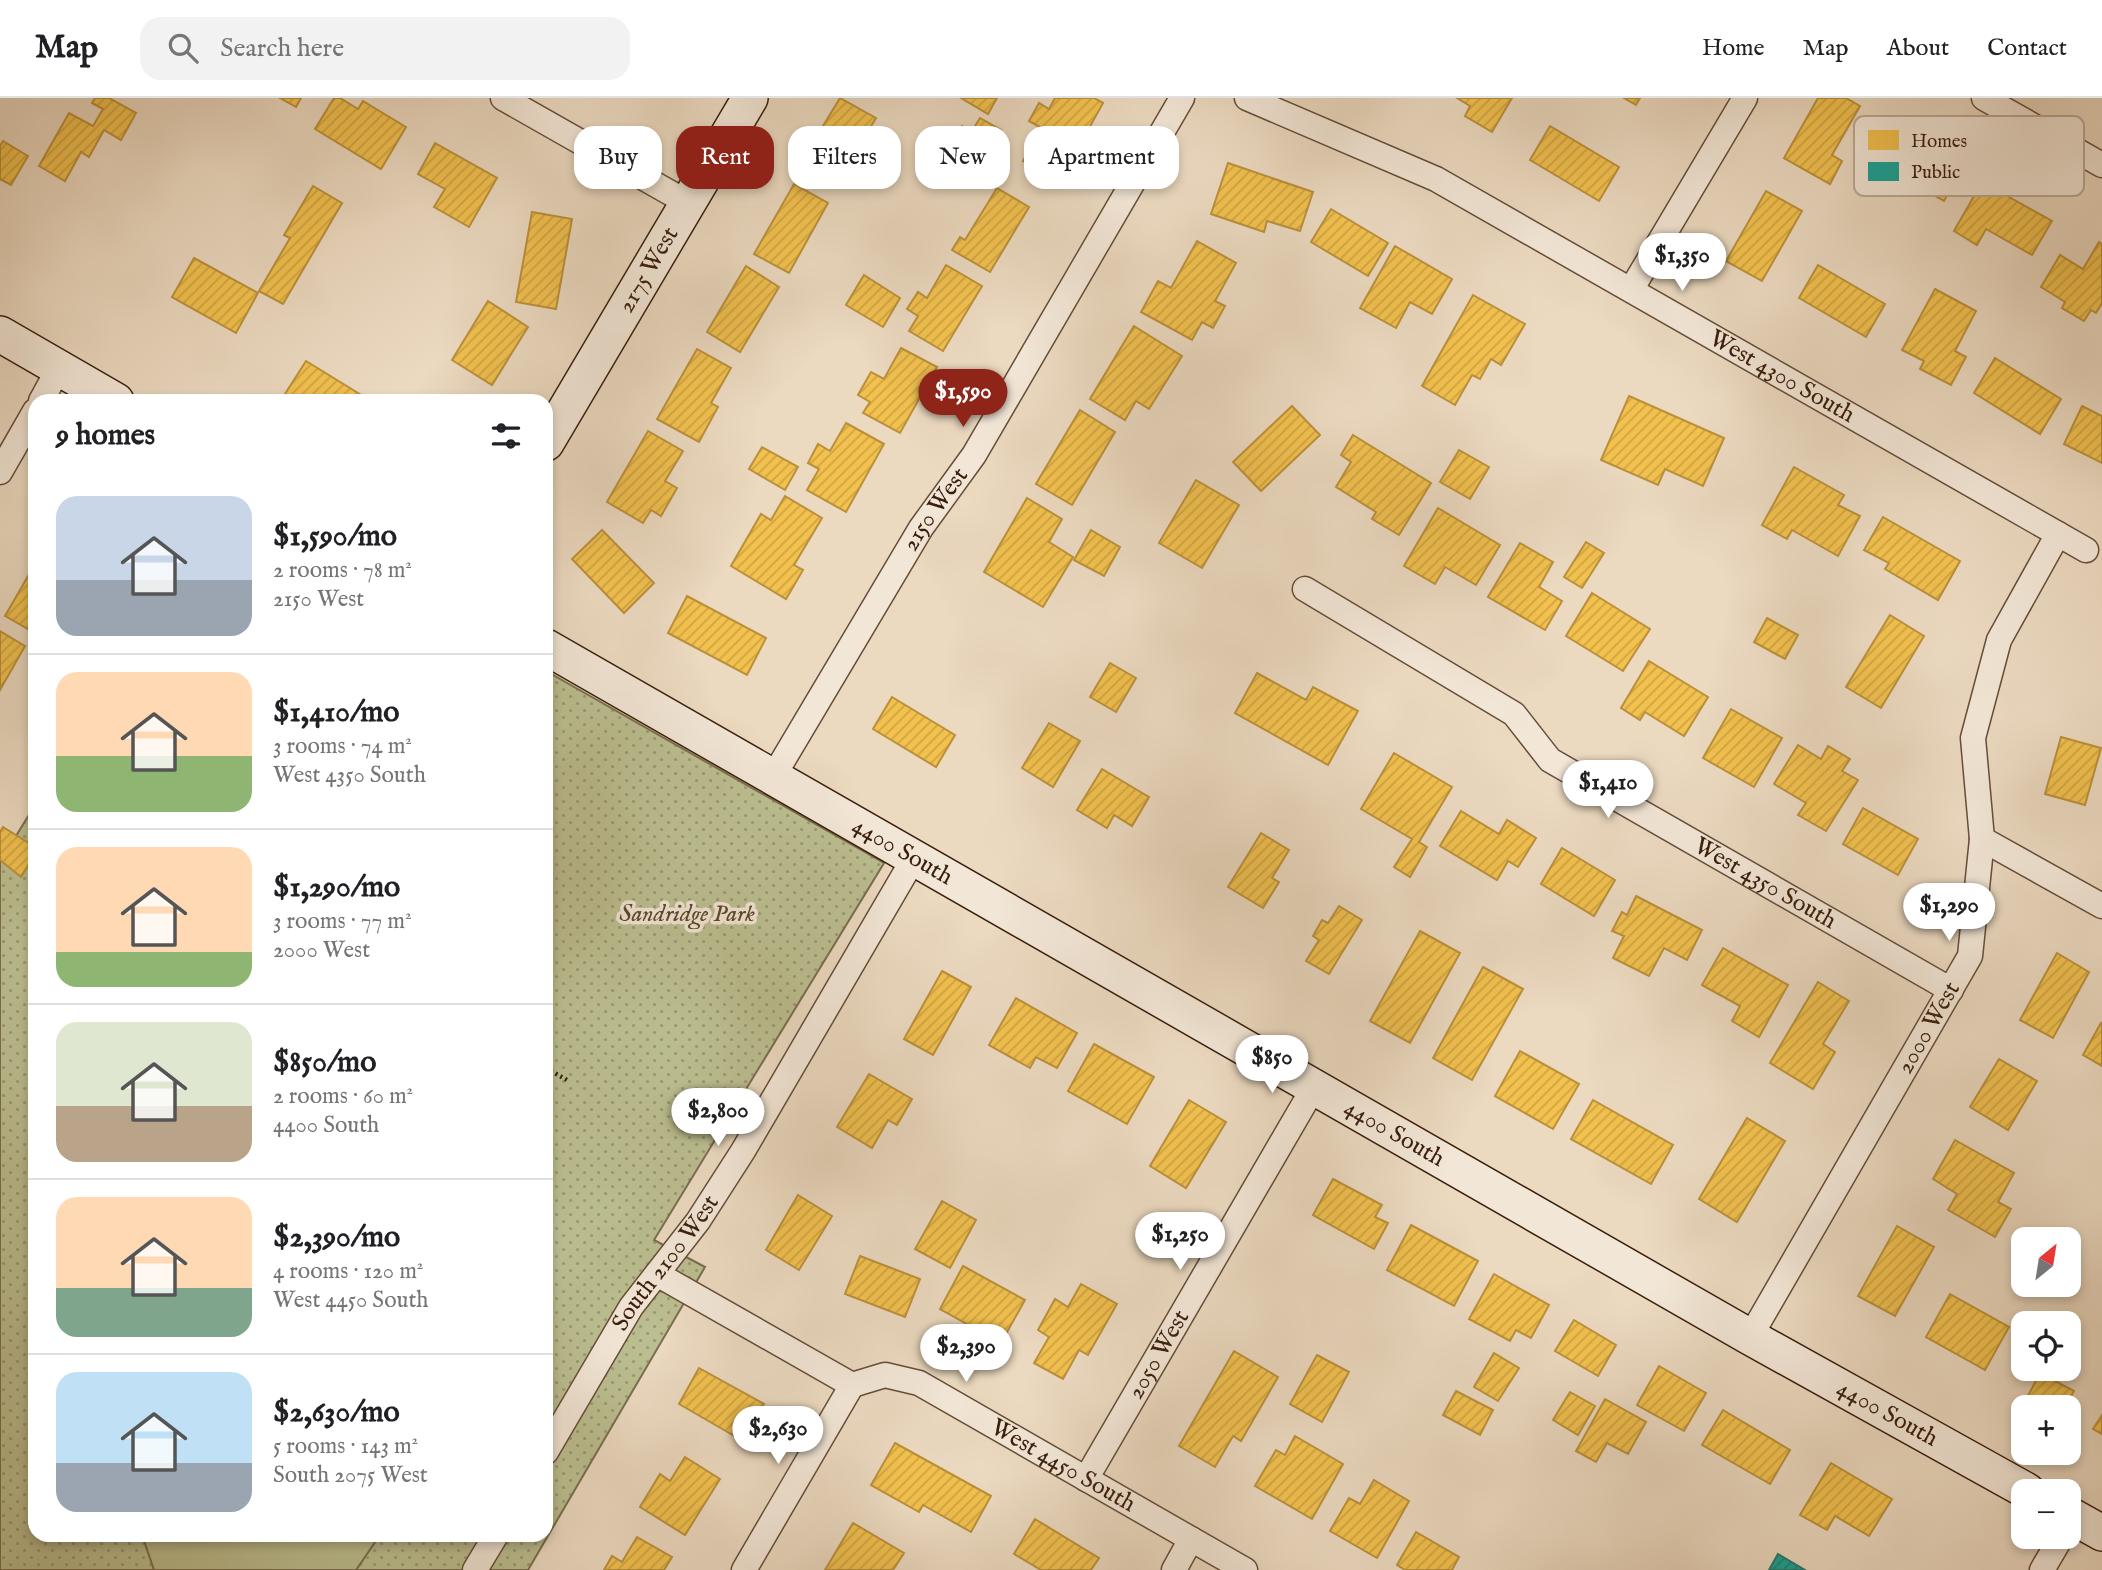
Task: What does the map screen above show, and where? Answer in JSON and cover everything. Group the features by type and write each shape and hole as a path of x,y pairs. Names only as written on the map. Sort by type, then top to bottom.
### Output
{"street":[{"path":"503,98 688,203"},
{"name":"2175 West","path":"553,431 750,98"},
{"name":"2150 West","path":"773,777 921,528 974,455 1182,98"},
{"name":"West 4300 South","path":"1247,98 1436,179 2086,550"},
{"path":"1631,290 1745,98"},
{"path":"1984,98 2016,116"},
{"path":"2084,155 2102,165"},
{"path":"0,334 104,394"},
{"path":"45,394 59,369"},
{"path":"0,472 28,423"},
{"name":"2000 West","path":"1750,1337 1970,956 1982,839 1973,738 1998,640 2058,534"},
{"name":"West 4350 South","path":"1305,589 1514,714 1550,760 1951,990"},
{"name":"4400 South","path":"553,651 1750,1337 2011,1482"},
{"path":"1982,839 2102,906"},
{"name":"South 2100 West","path":"553,1440 631,1307 698,1221 743,1151 914,858"},
{"name":"2050 West","path":"1086,1479 1314,1087"},
{"path":"657,1274 852,1385 744,1570"},
{"name":"West 4450 South","path":"852,1385 885,1375 919,1383 1245,1570"},
{"path":"1174,1570 1191,1539"},
{"path":"475,1570 492,1542"},
{"path":"2042,1570 2057,1549"}],"path":[{"path":"553,1072 567,1080"}],"green space":[{"name":"Sandridge Park","path":"553,675 884,863 654,1240 705,1267 553,1527"},
{"name":"Sandridge Park","path":"28,816 28,1542 544,1542 528,1570 0,1570 0,862"},
{"path":"144,1542 375,1542 356,1570 154,1570"}],"building: Homes":[{"path":"95,98 109,98 136,113 121,140 104,130 89,157 81,152 65,181 39,166 69,113 93,126 103,109 92,103"},
{"path":"280,98 301,98 296,107"},
{"path":"334,98 340,98 358,109 363,101 406,127 381,169 315,129"},
{"path":"840,98 876,118 871,126 823,126"},
{"path":"961,98 997,98 988,114"},
{"path":"1055,98 1094,98 1103,103 1090,126 1038,126 1029,121 1039,103 1049,109"},
{"path":"1457,98 1512,98 1492,132 1465,116 1470,106"},
{"path":"1624,98 1640,98 1636,105"},
{"path":"1818,98 1846,98 1860,106 1832,155 1842,161 1830,184 1784,158"},
{"path":"980,118 994,126 975,126"},
{"path":"1550,126 1619,167 1599,201 1530,160"},
{"path":"3,141 28,156 11,185 0,179 0,146"},
{"path":"435,143 497,178 469,227 434,207 445,189 418,174"},
{"path":"1228,163 1313,192 1300,231 1267,221 1264,232 1211,214"},
{"path":"313,186 342,203 283,304 259,291 290,238 284,235"},
{"path":"791,189 803,189 828,203 789,273 754,254"},
{"path":"996,189 1029,207 990,272 952,250 960,237 965,240"},
{"path":"1766,191 1802,211 1762,281 1726,261"},
{"path":"1974,196 2007,196 2052,221 2032,255 1986,229 1977,245 1954,231"},
{"path":"1331,209 1388,243 1368,276 1311,242"},
{"path":"532,212 572,219 556,309 516,302"},
{"path":"1197,241 1236,263 1215,301 1225,306 1213,328 1202,322 1192,340 1141,312 1158,281 1171,288"},
{"path":"2099,242 2102,244 2102,303 2096,313 2091,310 2084,321 2062,308 2065,302 2041,287 2060,255 2083,269"},
{"path":"1395,246 1452,279 1432,314 1410,302 1396,328 1360,308"},
{"path":"194,258 258,293 236,333 172,297"},
{"path":"946,265 982,286 943,351 909,331 918,316 907,309 918,292 927,298"},
{"path":"1818,265 1885,304 1866,337 1799,298"},
{"path":"746,266 779,287 740,352 707,332"},
{"path":"864,275 900,298 883,327 846,305"},
{"path":"1935,289 1976,311 1955,351 1966,357 1951,385 1920,369 1924,361 1902,350"},
{"path":"1473,295 1525,324 1501,365 1491,359 1480,379 1472,375 1455,405 1422,386"},
{"path":"488,301 528,327 492,385 452,360"},
{"path":"1134,326 1182,356 1149,409 1136,401 1125,420 1090,399"},
{"path":"901,348 937,367 900,433 863,413 870,402 858,395 871,372 884,379"},
{"path":"697,349 731,368 711,403 718,407 699,442 657,419"},
{"path":"1995,358 2061,399 2040,434 1974,393"},
{"path":"306,361 360,394 285,394"},
{"path":"1629,396 1724,438 1703,486 1665,469 1658,485 1601,460"},
{"path":"1292,406 1320,435 1261,491 1233,462"},
{"path":"2082,406 2102,416 2102,463 2064,444"},
{"path":"1080,410 1115,432 1072,505 1036,484"},
{"path":"846,423 884,444 846,512 807,490 819,469 808,463 818,444 830,451"},
{"path":"648,431 683,451 665,481 677,488 661,516 651,510 643,523 607,502"},
{"path":"1353,435 1431,483 1399,535 1372,519 1376,512 1336,487 1351,462 1341,455"},
{"path":"762,447 798,467 785,490 749,469"},
{"path":"1459,450 1489,467 1470,499 1440,482"},
{"path":"1794,467 1844,495 1838,505 1860,516 1838,556 1792,530 1787,539 1762,525"},
{"path":"1196,480 1239,505 1202,568 1159,543"},
{"path":"785,496 822,518 794,565 803,570 786,599 731,566 761,514 771,520"},
{"path":"1027,498 1062,519 1049,542 1073,557 1043,607 984,572"},
{"path":"1438,508 1500,545 1476,585 1445,567 1435,584 1404,566"},
{"path":"1883,517 1960,561 1938,600 1885,569 1889,563 1864,550"},
{"path":"602,530 654,583 624,613 572,559"},
{"path":"1091,530 1120,547 1104,576 1074,560"},
{"path":"1586,542 1604,553 1582,588 1564,577"},
{"path":"1520,543 1553,562 1539,587 1562,601 1545,630 1488,597"},
{"path":"28,576 28,629 5,616"},
{"path":"1592,593 1650,629 1623,671 1566,636"},
{"path":"687,596 766,638 747,675 668,633"},
{"path":"1890,615 1924,636 1881,708 1846,687"},
{"path":"1767,618 1798,635 1785,659 1754,642"},
{"path":"0,631 25,646 0,690"},
{"path":"1649,661 1708,697 1684,736 1645,712 1640,720 1621,708"},
{"path":"1110,663 1136,678 1116,712 1090,697"},
{"path":"1257,673 1306,700 1313,687 1358,711 1328,765 1235,713"},
{"path":"892,697 955,735 936,767 873,729"},
{"path":"1731,709 1782,738 1754,787 1703,758"},
{"path":"1049,723 1080,741 1053,787 1022,768"},
{"path":"2061,737 2101,748 2085,805 2045,794"},
{"path":"1798,745 1821,759 1828,746 1850,759 1842,771 1858,780 1826,831 1798,815 1806,803 1774,784"},
{"path":"1394,753 1452,787 1419,842 1427,847 1410,877 1394,867 1412,839 1361,809"},
{"path":"1102,769 1149,797 1132,826 1114,815 1107,828 1077,810"},
{"path":"1863,808 1918,839 1898,875 1843,844"},
{"path":"1461,811 1499,834 1507,820 1536,838 1518,867 1508,861 1497,880 1440,846"},
{"path":"3,827 28,843 28,866 21,877 0,860 0,832"},
{"path":"1261,833 1289,850 1272,878 1279,882 1263,908 1228,887"},
{"path":"1562,848 1615,880 1594,916 1541,884"},
{"path":"1636,896 1702,930 1687,960 1664,948 1649,976 1613,958 1624,936 1612,931 1622,912 1627,915"},
{"path":"1339,906 1362,920 1329,974 1306,961 1319,940 1313,936 1322,920 1328,923"},
{"path":"1420,931 1460,953 1410,1043 1370,1021"},
{"path":"1723,948 1788,985 1759,1037 1732,1021 1740,1006 1702,985"},
{"path":"2057,953 2089,972 2053,1038 2020,1020"},
{"path":"1483,967 1523,989 1472,1080 1433,1058"},
{"path":"942,971 971,987 933,1055 904,1039"},
{"path":"1818,982 1849,1001 1823,1044 1835,1052 1813,1089 1770,1063"},
{"path":"1016,998 1077,1033 1057,1068 1036,1057 1030,1068 989,1045"},
{"path":"2102,1024 2102,1066 2083,1055"},
{"path":"1094,1044 1154,1077 1127,1124 1068,1091"},
{"path":"1520,1051 1579,1084 1553,1129 1495,1096"},
{"path":"1999,1059 2037,1081 2008,1130 1970,1107"},
{"path":"869,1074 912,1099 897,1125 888,1120 872,1148 837,1127"},
{"path":"1189,1100 1226,1122 1186,1188 1150,1166"},
{"path":"1593,1100 1673,1145 1651,1184 1571,1139"},
{"path":"1747,1118 1785,1141 1737,1222 1699,1199"},
{"path":"1955,1140 2014,1173 1998,1202 2011,1209 1995,1237 1948,1210 1957,1194 1933,1179"},
{"path":"1333,1179 1382,1205 1375,1217 1388,1223 1374,1249 1313,1215"},
{"path":"798,1195 832,1216 799,1270 766,1250"},
{"path":"942,1201 976,1220 950,1268 915,1249"},
{"path":"1411,1225 1478,1261 1454,1306 1387,1270"},
{"path":"1897,1226 1934,1247 1895,1316 1858,1296"},
{"path":"860,1256 920,1279 905,1317 845,1294"},
{"path":"963,1266 1025,1300 1001,1343 940,1309"},
{"path":"1494,1274 1549,1305 1531,1338 1516,1330 1510,1341 1469,1319"},
{"path":"1081,1284 1117,1304 1088,1355 1079,1350 1063,1379 1034,1363 1049,1337 1038,1330 1055,1299 1068,1307"},
{"path":"1950,1294 2009,1327 1985,1370 1926,1337"},
{"path":"1574,1320 1616,1345 1598,1376 1555,1351"},
{"path":"1234,1351 1278,1377 1241,1441 1233,1436 1215,1467 1179,1446"},
{"path":"1494,1353 1519,1368 1498,1401 1474,1387"},
{"path":"1317,1355 1349,1372 1322,1422 1290,1404"},
{"path":"1659,1366 1706,1393 1684,1431 1637,1405"},
{"path":"699,1368 764,1404 743,1441 679,1404"},
{"path":"2036,1381 2055,1381 2074,1391 2072,1395 2028,1395"},
{"path":"1456,1391 1493,1410 1480,1435 1443,1415"},
{"path":"1570,1392 1595,1406 1578,1435 1553,1420"},
{"path":"1605,1399 1646,1422 1628,1454 1607,1443 1596,1462 1576,1451"},
{"path":"1723,1410 1790,1450 1770,1484 1702,1445"},
{"path":"2102,1415 2102,1434 2093,1429"},
{"path":"1295,1436 1343,1464 1312,1519 1255,1486 1276,1450 1285,1455"},
{"path":"895,1443 991,1496 971,1532 923,1505 919,1512 871,1485"},
{"path":"685,1457 720,1479 685,1535 640,1507 660,1474 670,1481"},
{"path":"1831,1463 1892,1499 1869,1536 1835,1516 1827,1530 1800,1515"},
{"path":"1374,1480 1409,1501 1377,1558 1330,1531 1349,1498 1360,1504"},
{"path":"1035,1519 1099,1558 1091,1570 1041,1570 1014,1554"},
{"path":"853,1523 904,1553 893,1570 825,1570"},
{"path":"1416,1532 1459,1557 1452,1570 1405,1570 1397,1565"},
{"path":"637,1537 672,1557 664,1570 604,1570 612,1556 622,1562"}],"building: Public":[{"path":"1778,1554 1805,1570 1769,1570"}]}
